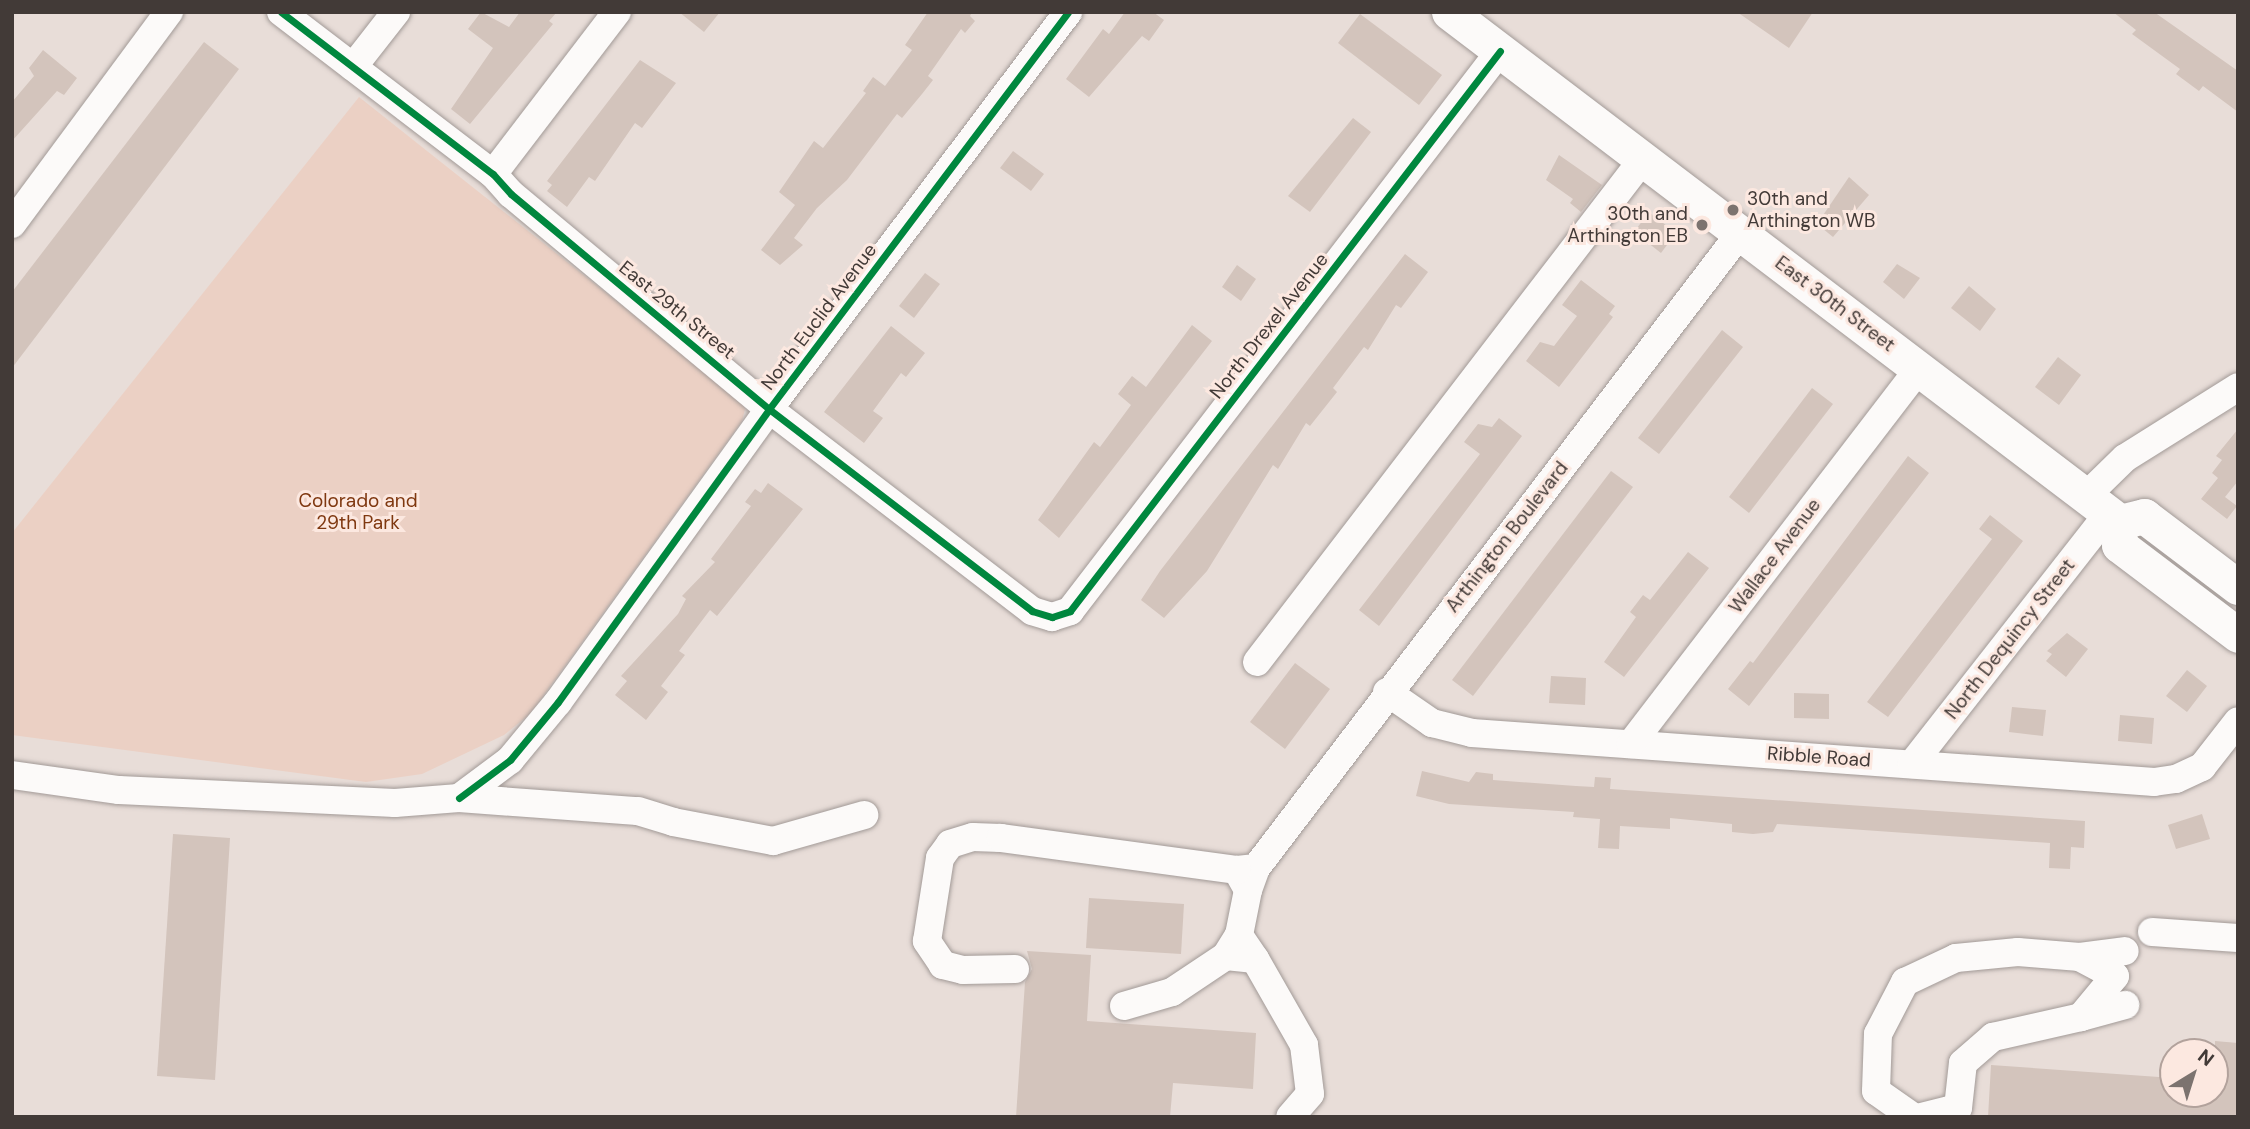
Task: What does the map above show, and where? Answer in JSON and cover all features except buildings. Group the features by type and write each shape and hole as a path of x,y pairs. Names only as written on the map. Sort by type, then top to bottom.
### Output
{"main road":[{"name":"East 30th Street","path":"1449,12 2105,511"},
{"path":"2238,587 2144,516 2105,511 2119,545 2238,635"}],"street":[{"path":"12,224 169,12"},
{"name":"East 29th Street","path":"281,12 493,174 511,194 769,409 1032,611 1061,617"},
{"path":"353,67 397,12"},
{"path":"493,174 617,12"},
{"name":"North Euclid Avenue","path":"459,798 510,760 558,702 769,409 1068,12"},
{"name":"North Drexel Avenue","path":"1061,617 1500,51"},
{"path":"1257,662 1643,159"},
{"name":"Arthington Boulevard","path":"1247,876 1741,232"},
{"name":"Wallace Avenue","path":"1631,744 1919,368"},
{"name":"North Dequincy Street","path":"1912,764 2105,511 2125,458 2238,387"},
{"name":"Ribble Road","path":"1387,692 1419,716 1452,729 1631,744 2165,780 2202,767 2238,721"},
{"path":"12,775 119,790 395,803 459,798 639,811 673,822 773,841 864,815"},
{"path":"1015,969 963,970 943,965 927,941 940,858 950,844 973,837 1001,838 1247,876 1233,946 1172,992 1124,1006"},
{"path":"2152,932 2238,938"},
{"path":"1233,946 1255,960 1304,1045 1310,1094 1290,1117"},
{"path":"1913,1117 1876,1091 1878,1034 1905,982 1956,958 2018,952 2080,957 2126,950"},
{"path":"2080,957 2115,976 2081,1017"},
{"path":"1922,1117 1958,1108 1963,1063 1993,1037 2125,1005"}],"green space":[{"name":"Colorado and 29th Park","path":"359,97 740,399 745,409 742,421 530,714 504,735 422,774 366,782 12,735 12,533"}],"cycle path":[{"path":"281,12 493,174 511,194 769,409 1032,611 1052,617 1070,611 1500,51"},
{"path":"459,798 510,760 558,702 769,409 1068,12"}],"place":[{"name":"30th and Arthington WB","path":"1733,210"},
{"name":"30th and Arthington EB","path":"1702,225"}]}
